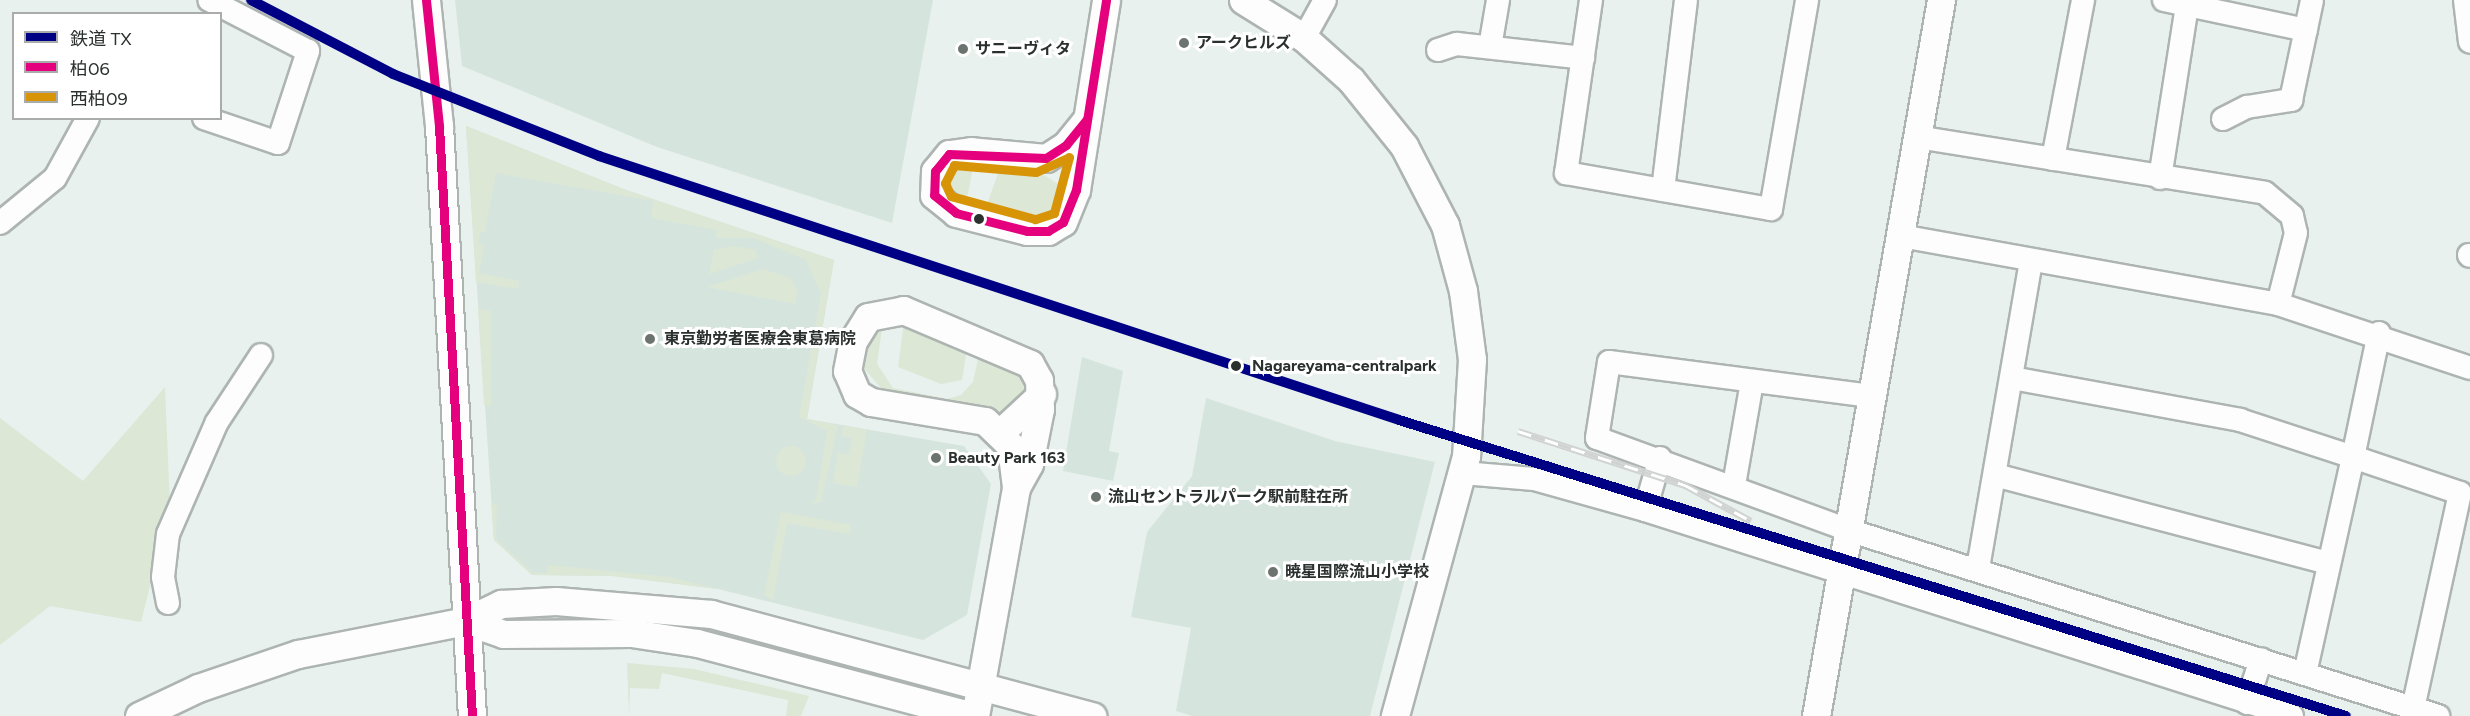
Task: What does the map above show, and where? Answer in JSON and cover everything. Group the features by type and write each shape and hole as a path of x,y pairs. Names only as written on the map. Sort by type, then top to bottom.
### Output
{"street":[{"path":"209,0 308,51 278,143 210,120"},
{"path":"426,0 439,137 472,716"},
{"path":"1087,118 1056,153 1035,160 958,151 939,163 934,195 956,213 1035,232 1063,222 1076,190 1106,0"},
{"path":"1243,0 1304,38 1351,80 1404,146 1445,225 1463,291 1472,359 1463,473 1395,716"},
{"path":"1304,38 1325,0"},
{"path":"1490,47 1498,0"},
{"path":"1591,0 1566,173 1771,209 1808,0"},
{"path":"1663,190 1686,0"},
{"path":"1816,716 1941,0"},
{"path":"2053,159 2084,0"},
{"path":"2164,0 2306,30"},
{"path":"2223,119 2247,106 2291,100 2312,0"},
{"path":"2465,0 2470,42"},
{"path":"2160,178 2187,4"},
{"path":"1438,50 1457,44 1582,58"},
{"path":"0,223 55,178 87,120"},
{"path":"1917,137 2160,178 2254,189 2292,216 2294,255 2278,304"},
{"path":"1035,160 1076,190"},
{"path":"1901,236 2278,304 2379,333 2470,368"},
{"path":"1978,568 2031,261"},
{"path":"466,621 503,634 631,633 697,643 975,716 1016,487 1011,446 1001,432 985,422 871,402 857,394 847,371 858,329 879,311 903,310 1020,357 1030,364 1042,394 1029,464 1016,487"},
{"path":"2305,673 2379,333"},
{"path":"168,603 163,577 168,534 216,422 261,356"},
{"path":"1871,396 1609,362 1597,438 1734,485 1848,530 1978,568 2438,716"},
{"path":"2012,378 2240,420 2465,494 2413,708"},
{"path":"1734,485 1752,382"},
{"path":"1001,432 1042,394"},
{"path":"1645,510 1660,458"},
{"path":"1463,473 1534,479 1645,510 1839,576 2292,716"},
{"path":"1995,475 2329,563"},
{"path":"139,716 208,684 297,654 466,621 501,604 645,605 763,627 1092,716"},
{"path":"2247,703 2262,659"}],"shaded area":[{"path":"455,0 933,0 892,223 657,147 462,66"},
{"name":"東京勤労者医療会東葛病院","path":"466,126 626,190 834,260 807,419 964,446 991,484 967,615 923,640 718,589 613,576 532,575 494,540"},
{"path":"1082,357 1123,371 1109,451 1119,453 1113,481 1063,471"},
{"name":"暁星国際流山小学校","path":"1206,398 1335,441 1435,462 1370,716 1192,716 1176,711 1191,628 1131,617 1147,532 1192,476"}],"green space":[{"path":"466,126 626,190 834,260 807,419 838,425 821,502 809,505 816,500 827,431 799,417 821,293 806,260 753,238 716,238 717,230 651,218 653,201 496,173 485,233 480,232 478,243 484,245 479,273 519,281 518,289 476,282"},
{"path":"974,162 968,194 962,204 946,189 948,175"},
{"path":"1001,165 1039,172 1066,189 1056,211 1020,218 985,210"},
{"path":"734,246 755,250 758,258 709,274 714,250"},
{"path":"763,269 790,278 797,289 796,304 707,287"},
{"path":"478,309 491,311 491,407 484,405"},
{"path":"909,323 967,349 962,380 941,384 898,367 903,329"},
{"path":"882,329 877,364 893,388 947,399 961,395 973,382 980,350 1018,371 1028,392 1008,415 886,394 863,367 867,346"},
{"path":"165,387 170,506 141,622 50,606 0,645 0,418 83,481"},
{"path":"843,425 867,430 857,487 833,483 838,453 849,455 852,438 841,436"},
{"path":"791,446 802,450 806,461 802,472 791,476 780,472 776,461 780,450"},
{"path":"491,503 497,504 496,539 533,573 547,573 548,565 670,577 718,589 613,576 532,575 494,540"},
{"path":"781,512 851,525 849,534 787,523 773,600 764,595"},
{"path":"627,663 694,669 809,696 801,716 786,716 788,700 662,673 659,689 630,688 629,716"}],"railway":[{"path":"1518,431 1685,485 1751,521"}],"rail line":[{"name":"TX","path":"251,0 393,74 599,156 1399,420 2346,716"}],"transit line":[{"name":"柏06","path":"426,0 439,126 472,716"},
{"name":"柏06","path":"1087,119 1066,145 1046,158 949,154 935,171 934,195 956,213 1027,231 1048,231 1063,222 1076,190 1106,0"},
{"name":"西柏09","path":"1069,157 1054,213 1035,219 951,196 945,183 954,165 1036,172 1069,157"}],"place":[{"name":"アークヒルズ","path":"1184,43"},
{"name":"サニーヴィタ","path":"963,49"},
{"name":"東京勤労者医療会東葛病院","path":"650,339"},
{"name":"Nagareyama-centralpark","path":"1236,366"},
{"name":"Beauty Park 163","path":"936,458"},
{"name":"流山セントラルパーク駅前駐在所","path":"1096,497"},
{"name":"暁星国際流山小学校","path":"1273,572"}]}
